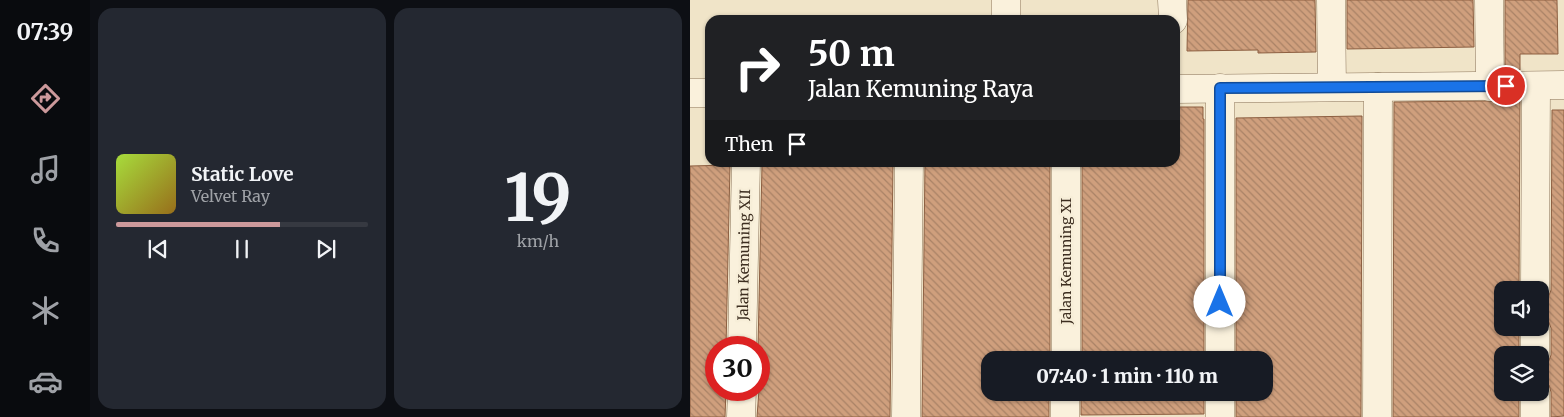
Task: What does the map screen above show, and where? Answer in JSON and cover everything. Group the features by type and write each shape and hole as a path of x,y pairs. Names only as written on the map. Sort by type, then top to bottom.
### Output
{"street":[{"path":"1006,0 1006,15"},
{"path":"1172,0 1172,15"},
{"path":"1332,0 1332,88"},
{"path":"1490,0 1490,87"},
{"path":"1180,89 1564,85"},
{"path":"1535,281 1536,86"},
{"path":"1377,417 1378,87"},
{"path":"1220,88 1220,351"},
{"path":"690,93 705,93"},
{"name":"Jalan Kemuning XII","path":"742,336 746,167"},
{"path":"906,417 909,167"},
{"name":"Jalan Kemuning XI","path":"1066,167 1066,351"},
{"path":"741,417 742,401"},
{"path":"1065,417 1066,401"},
{"path":"1220,401 1220,417"},
{"path":"1535,401 1535,417"}],"building":[{"path":"1188,0 1315,0 1316,52 1258,53 1258,50 1187,51"},
{"path":"1347,0 1473,0 1474,47 1347,49"},
{"path":"1505,0 1557,0 1558,54 1520,54 1520,70 1505,70"},
{"path":"1520,101 1519,281 1494,281 1494,336 1519,336 1519,346 1494,346 1494,401 1519,401 1519,417 1393,417 1394,102"},
{"path":"1180,107 1203,107 1204,351 1082,351 1082,167 1180,167"},
{"path":"1552,110 1564,110 1564,416 1551,417 1549,295 1551,290"},
{"path":"1362,116 1361,417 1236,417 1236,401 1273,401 1273,351 1236,351 1236,118"},
{"path":"690,166 730,167 726,336 705,336 705,401 726,401 725,417 690,417"},
{"path":"762,167 893,167 890,417 757,417 758,401 770,401 770,336 758,336"},
{"path":"925,167 1050,167 1050,351 981,351 981,401 1049,401 1049,417 922,417"},
{"path":"1081,401 1204,401 1204,414 1081,415"}],"route":[{"path":"1220,302 1220,88 1506,86"}]}
